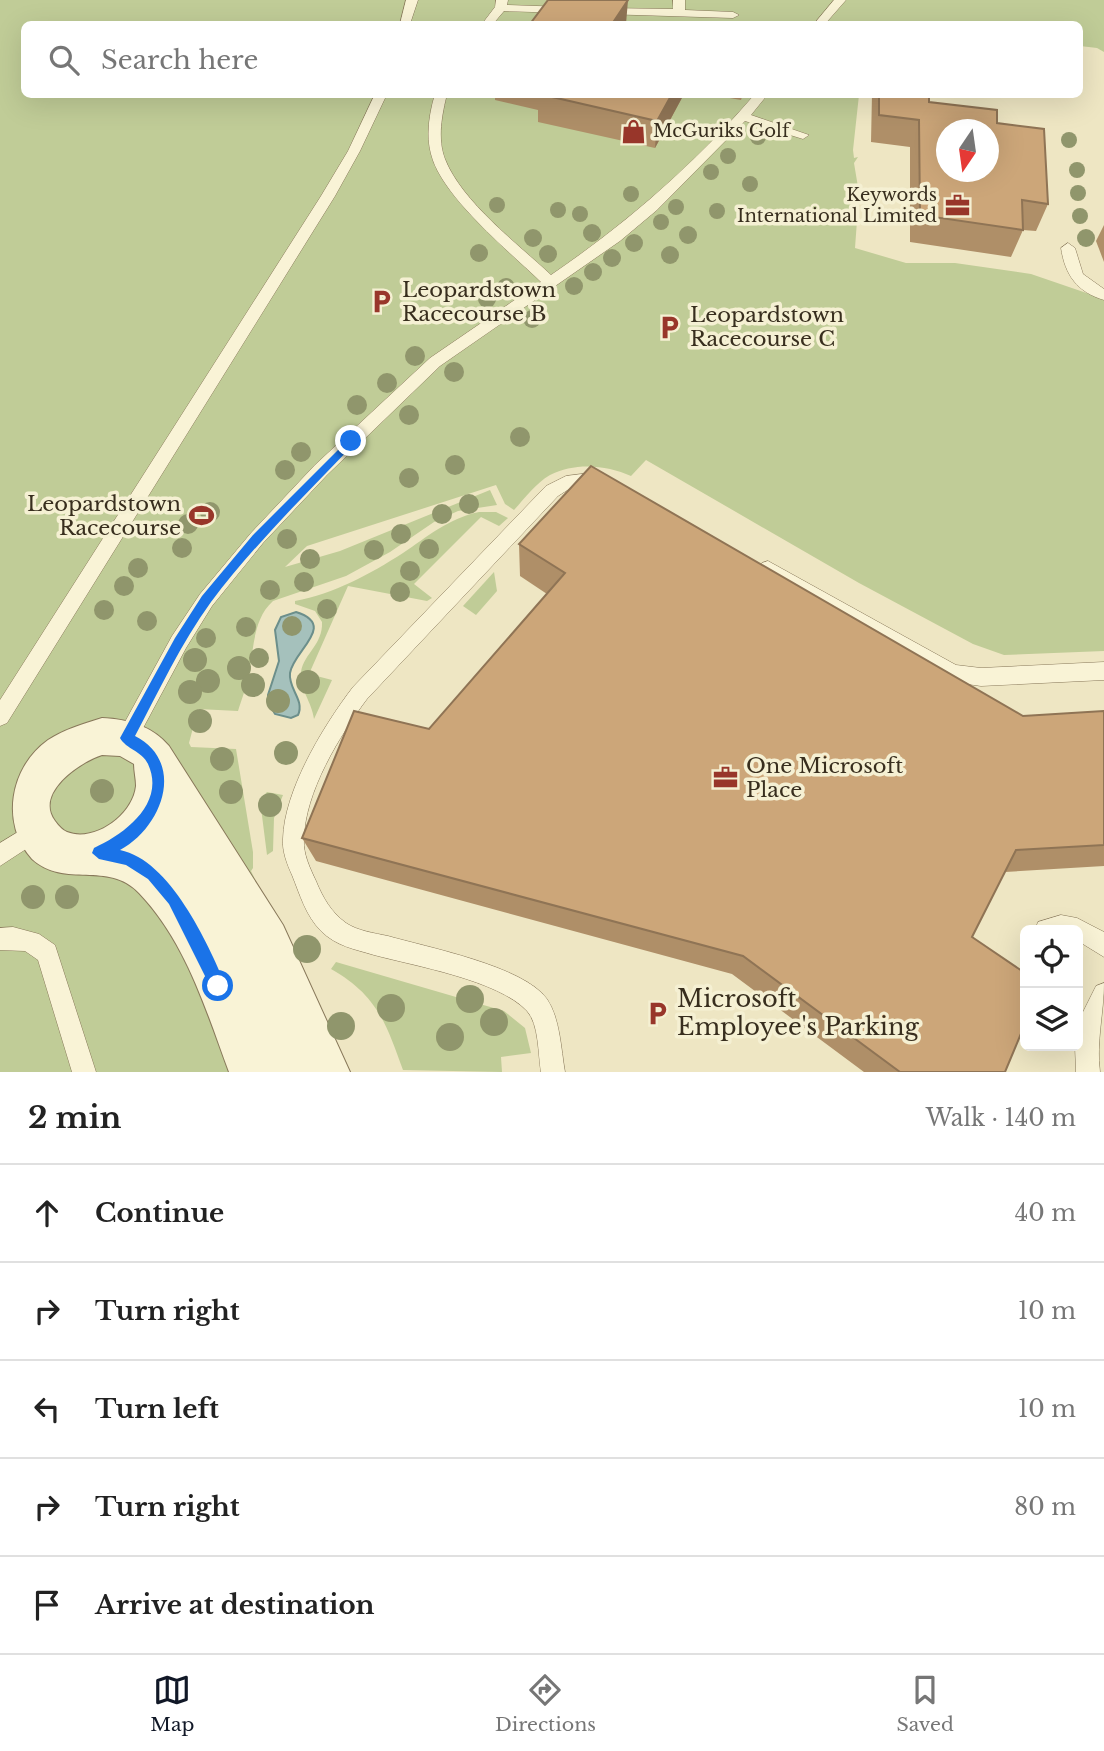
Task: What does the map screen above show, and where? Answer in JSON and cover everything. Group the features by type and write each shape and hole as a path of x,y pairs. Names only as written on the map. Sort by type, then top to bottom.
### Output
{"street":[{"path":"140,748 158,774 157,793 150,812 138,827 119,844 99,853 78,856 57,851 41,841 32,824 30,804 37,783 50,764 67,749 88,739 108,736 140,748 219,858 259,925 326,1072"},
{"path":"138,827 190,871 227,932 288,1072"},
{"path":"99,853 129,859 153,874 174,899 218,986 253,1072"}],"lane":[{"path":"406,21 412,0"},
{"path":"822,21 840,0"},
{"path":"489,21 502,4 583,10"},
{"path":"597,10 679,6 733,15"},
{"path":"0,717 328,196 354,151 379,98"},
{"path":"440,98 435,124 435,144 444,171 487,221 550,282"},
{"path":"140,748 193,619 257,538 320,470 435,362 634,222 744,117 759,98"},
{"path":"744,117 803,135"},
{"path":"1068,248 1070,266 1075,276 1104,295"},
{"path":"554,1072 547,1028 538,1007 528,996 491,976 346,936 334,929 315,907 295,853 294,828 305,792 324,752 360,693 552,491 582,479 594,478 617,484"},
{"path":"747,557 953,673 981,677 1104,671"},
{"path":"0,855 36,831"},
{"path":"1083,933 1104,946"},
{"path":"0,939 22,938 37,943 47,953 84,1072"},
{"path":"1083,1035 1104,994"},
{"path":"1083,1048 1088,1072"}],"green space":[{"name":"Leopardstown Racecourse","path":"0,0 1104,0 1104,52 1083,46 1083,21 21,21 21,98 859,98 853,150 854,158 858,157 854,163 859,193 855,248 906,263 955,263 1031,274 1104,299 1104,651 1004,655 973,644 859,583 646,460 631,476 612,469 591,466 560,471 540,482 514,510 505,504 496,485 307,546 285,567 340,551 490,490 497,505 458,511 434,522 390,552 346,576 273,601 266,608 258,625 248,678 238,711 198,709 189,743 191,747 236,749 253,852 251,871 348,1072 0,1072"},
{"path":"479,512 496,512 508,518 499,526 481,517 414,584 432,598 427,601 348,586 309,674 332,680 314,719 302,684 301,672 320,637 322,622 315,611 295,604 295,601 324,594 365,576 448,523"},
{"path":"494,572 497,591 476,615 463,606"},
{"path":"267,792 283,795 274,818 273,851 267,855 260,800"},
{"path":"336,962 504,1011 525,1028 531,1053 501,1057 502,1072 403,1070 378,1012 359,989 331,969"}],"water":[{"path":"296,612 308,617 313,624 313,631 290,673 300,710 298,715 291,718 275,714 268,702 268,695 279,661 275,630 281,617"}],"building":[{"path":"548,0 628,0 614,21 532,21"},
{"path":"556,98 670,98 657,121"},
{"path":"879,98 929,98 929,102 997,110 997,119 936,119 936,182 999,182 999,123 1044,129 1048,204 1022,200 1023,230 920,215 919,120 879,115"},
{"name":"One Microsoft Place","path":"591,466 1023,716 1104,711 1104,845 1016,850 972,937 1020,970 1020,1036 1005,1072 900,1072 743,956 302,838 354,711 429,729 565,573 519,544"}],"place":[{"name":"McGuriks Golf","path":"633,131"},
{"name":"Keywords International Limited","path":"957,205"},
{"name":"Leopardstown Racecourse B","path":"382,302"},
{"name":"Leopardstown Racecourse C","path":"670,327"},
{"name":"Leopardstown Racecourse","path":"201,516"},
{"name":"One Microsoft Place","path":"726,778"},
{"name":"Microsoft Employee's Parking","path":"657,1013"}],"route":[{"path":"218,986 191,928 174,899 153,874 129,859 99,853 119,844 137,829 150,812 157,793 158,774 153,758 141,746 127,738 179,642 206,600 257,538 351,441"}]}
